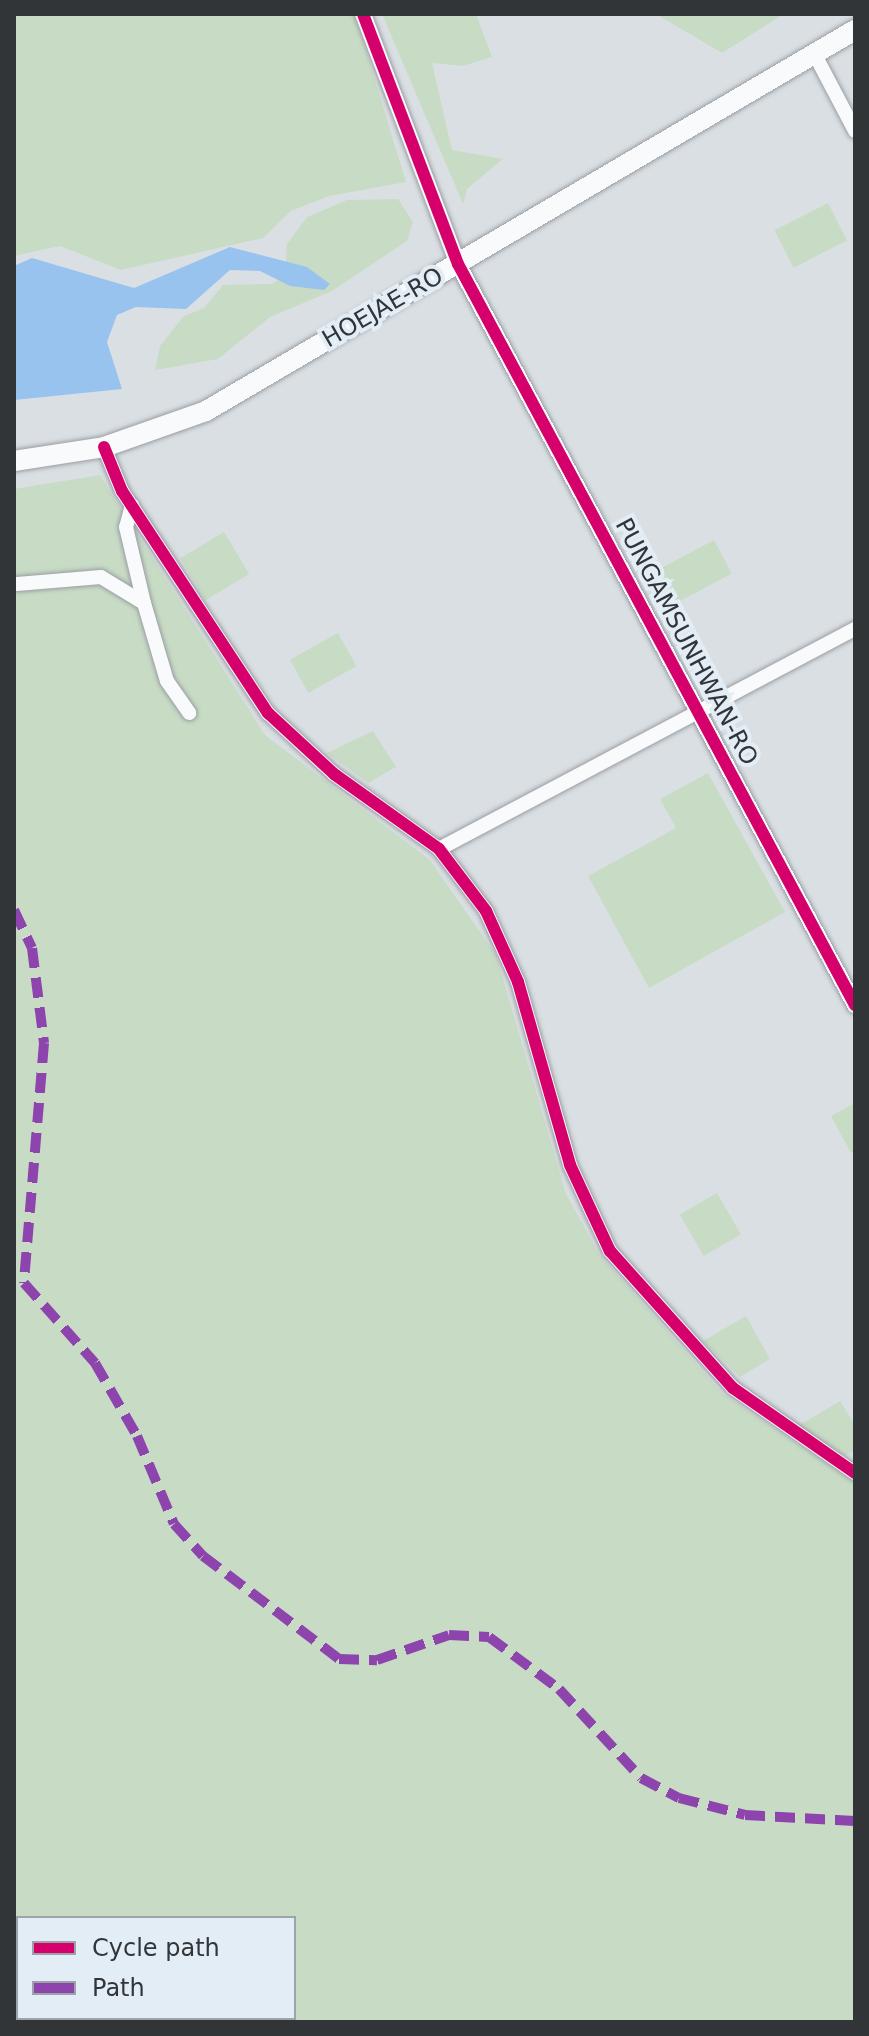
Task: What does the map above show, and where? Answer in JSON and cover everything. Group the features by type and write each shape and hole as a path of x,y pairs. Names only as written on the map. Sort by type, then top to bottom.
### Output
{"main road":[{"name":"HOEJAE-RO","path":"14,461 104,447 206,411 855,30"}],"street":[{"name":"PUNGAMSUNHWAN-RO","path":"363,14 458,264 476,301 855,1005"},
{"path":"815,55 855,131"},
{"path":"104,447 132,505 268,713 334,774 439,849 499,936 570,1165 610,1251 733,1388 855,1473"},
{"path":"132,505 126,527 144,603 167,681 189,713"},
{"path":"17,584 101,577 144,603"},
{"path":"439,849 700,714 855,629"}],"green space":[{"path":"14,14 355,14 406,182 329,196 291,211 263,238 121,270 60,246 14,256"},
{"path":"382,14 476,14 492,57 463,66 432,63 452,150 503,159 467,189 463,204"},
{"path":"656,14 784,14 722,53"},
{"path":"398,199 413,222 407,241 332,291 270,317 218,359 155,370 160,346 184,316 204,308 223,285 272,284 285,275 287,244 307,217 347,200"},
{"path":"828,203 847,240 794,268 775,230"},
{"path":"100,475 265,735 430,860 496,955 566,1194 599,1254 723,1394 855,1483 855,2022 14,2022 14,489"},
{"path":"224,532 249,574 206,600 180,558"},
{"path":"714,540 732,574 675,604 657,570"},
{"path":"338,633 356,666 308,693 290,660"},
{"path":"373,731 396,767 368,783 327,753"},
{"path":"708,773 785,912 649,988 588,876 676,828 660,799"},
{"path":"855,1103 855,1150 851,1153 831,1116"},
{"path":"717,1193 741,1235 704,1256 680,1214"},
{"path":"746,1316 770,1359 740,1377 703,1341"},
{"path":"840,1401 855,1425 855,1450 845,1456 798,1426"}],"water":[{"path":"230,247 307,267 330,284 324,290 290,286 260,271 230,270 186,309 136,307 117,315 107,342 122,389 14,400 14,266 32,258 134,288"}],"marked path":[{"path":"14,910 32,948 44,1043 24,1283 95,1363 137,1436 174,1524 203,1556 339,1659 377,1660 449,1635 489,1637 559,1689 641,1778 679,1798 745,1815 855,1821"}],"cycle path":[{"path":"363,14 458,264 855,1005"},
{"path":"104,447 122,491 268,713 334,774 439,849 486,911 518,982 570,1165 610,1251 733,1388 855,1473"}]}
